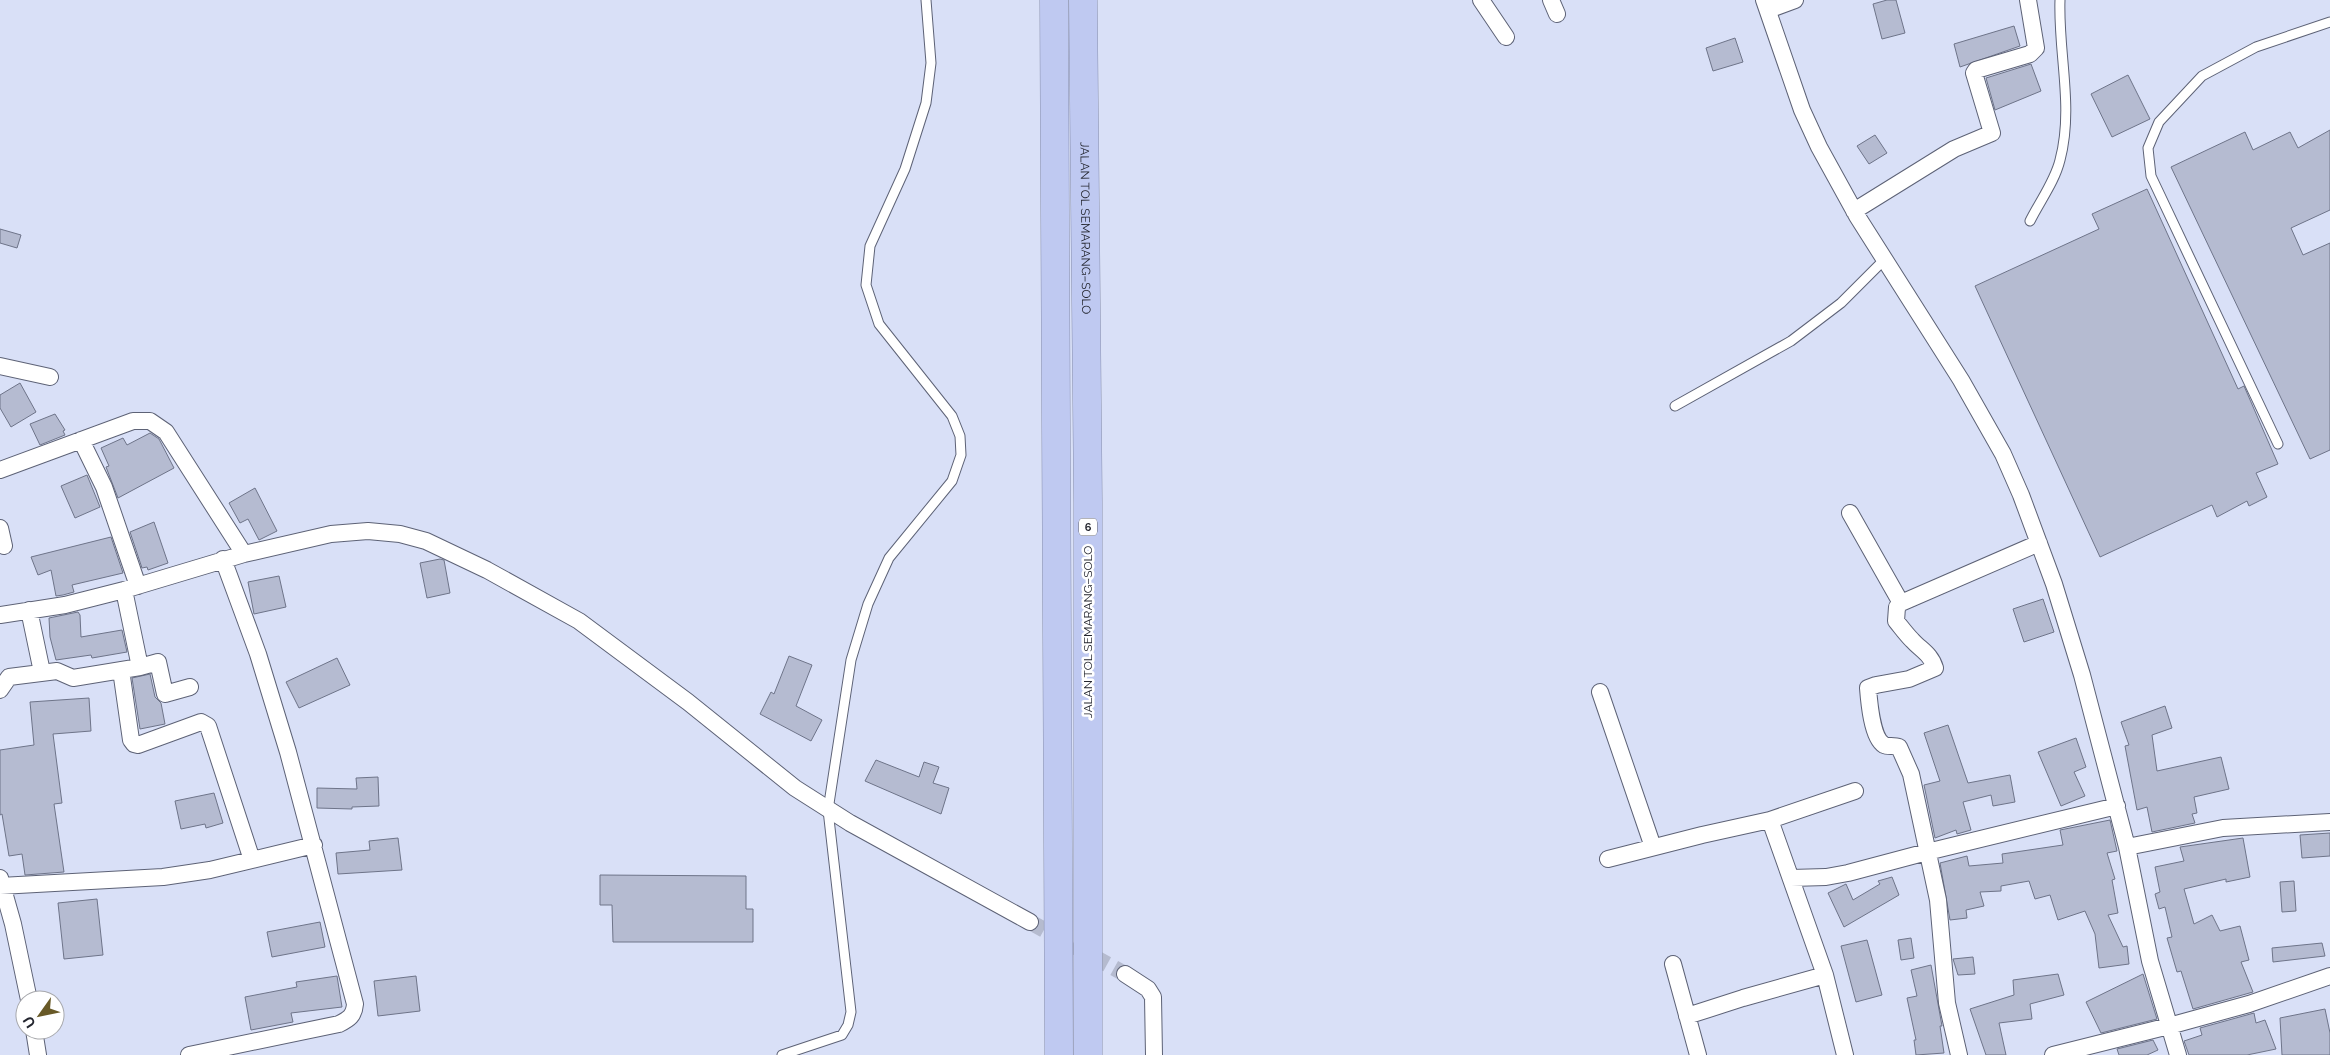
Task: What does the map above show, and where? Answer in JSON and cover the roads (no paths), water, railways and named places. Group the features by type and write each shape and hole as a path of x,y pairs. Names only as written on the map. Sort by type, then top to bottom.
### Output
{"highway":[{"path":"1054,0 1059,1055"},
{"name":"JALAN TOL SEMARANG–SOLO","path":"1083,0 1088,502 1088,1055"}],"street":[{"path":"1481,0 1506,37"},
{"path":"1795,0 1766,5 1802,110 1819,147 1854,211 1987,424 2021,495 2039,543 2068,625 2128,847 2150,960 2178,1055"},
{"path":"1854,211 1954,149 1992,132 1974,73 1976,70 2030,54 2036,48 2028,0"},
{"path":"0,366 50,377"},
{"path":"0,470 133,421 150,421 159,425 206,491 244,554"},
{"path":"81,440 104,487 131,588 140,667"},
{"path":"1850,513 1901,603"},
{"path":"0,528 4,546"},
{"path":"0,615 65,605 131,588 223,559 322,536 368,531 400,534 426,541 487,570 579,622 688,702 795,788 828,810 1030,922"},
{"path":"1959,1055 1947,1003 1938,900 1904,755 1899,747 1887,746 1881,743 1874,726 1868,688 1876,684 1909,679 1935,668 1933,661 1925,650 1912,640 1896,620 1895,615 1901,603 2039,543"},
{"path":"188,1055 339,1024 348,1019 354,1012 355,1004 314,845 258,654 223,559"},
{"path":"28,610 42,672"},
{"path":"0,690 9,677 57,671 73,678 140,667 158,662 165,694 190,687"},
{"path":"121,670 131,740 134,744 138,745 201,722 208,726 252,860"},
{"path":"1600,692 1653,847"},
{"path":"1608,859 1770,820 1855,791"},
{"path":"1791,878 1848,874 1927,852 2117,806"},
{"path":"1770,820 1825,975 1845,1055"},
{"path":"2128,847 2222,828 2330,822"},
{"path":"27,990 1,883 163,877 210,870 314,845"},
{"path":"1673,964 1698,1055"},
{"path":"1125,974 1148,988 1153,996 1154,1055"},
{"path":"1687,1016 1825,975"},
{"path":"2053,1055 2249,1004 2330,976"},
{"path":"36,1040 38,1055"}],"lane":[{"path":"782,1055 842,1035 848,1025 850,1012 828,810 851,660 868,604 889,558 952,481 961,455 960,436 952,416 879,324 866,285 870,246 905,169 926,103 931,64 926,0"},
{"path":"2030,221 2055,174 2060,160 2065,132 2066,94 2060,0"},
{"path":"2278,444 2150,176 2148,148 2159,122 2202,76 2256,47 2330,22"},
{"path":"1675,406 1791,341 1841,302 1884,260"}],"tunnel":[{"path":"1030,922 1125,974"}]}
